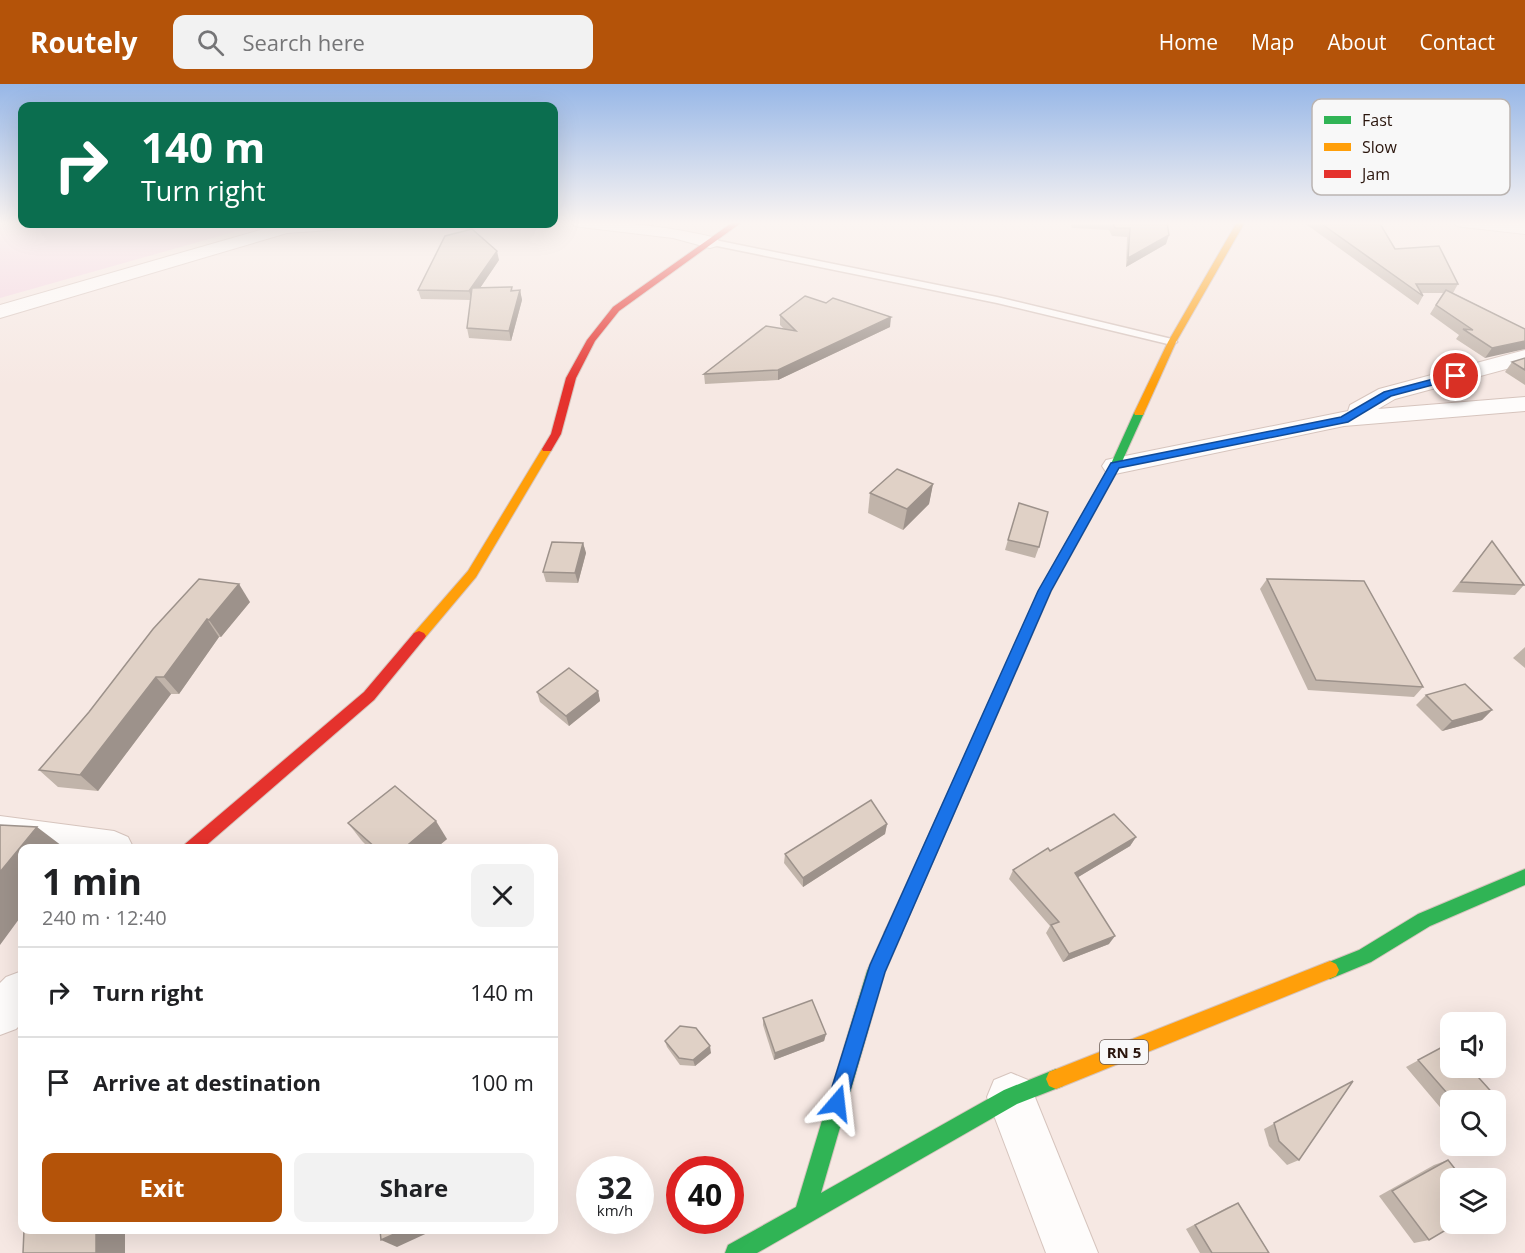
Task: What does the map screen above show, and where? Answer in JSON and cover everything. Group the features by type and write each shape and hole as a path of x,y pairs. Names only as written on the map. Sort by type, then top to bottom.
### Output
{"street":[{"path":"0,312 126,277"},
{"path":"197,844 369,696 472,574 556,434 571,378 591,340 616,309 662,277"},
{"path":"804,1212 876,971 1045,591 1115,466 1172,342 1210,277"},
{"path":"1344,419 1387,394 1525,357"},
{"path":"1115,466 1344,419 1525,404"},
{"path":"0,833 78,844"},
{"name":"RN 5","path":"736,1253 804,1212 1011,1097 1365,956 1424,920 1525,877"},
{"path":"0,1013 18,997"},
{"path":"1011,1097 1072,1253"}],"lane":[{"path":"881,277 997,300 1172,342"}],"shaded area":[{"path":"0,277 76,277 0,298"}],"building":[{"path":"425,277 479,277 469,291 418,290"},
{"path":"1396,277 1454,277 1458,284 1416,284 1423,296"},
{"path":"512,287 511,291 520,290 509,331 467,328 472,288"},
{"path":"1446,290 1525,329 1525,341 1492,348 1463,329 1473,330 1436,305"},
{"path":"805,296 826,303 833,298 891,317 778,370 704,374 766,326 796,331 780,315"},
{"path":"1525,358 1525,370 1512,362"},
{"path":"897,469 933,484 907,509 870,493"},
{"path":"1019,503 1048,512 1039,547 1008,540"},
{"path":"1492,541 1524,585 1461,582"},
{"path":"552,542 583,543 575,573 543,572"},
{"path":"199,579 239,584 209,620 207,619 164,677 156,677 80,775 39,770 89,712 153,629"},
{"path":"1267,579 1364,581 1423,687 1316,680"},
{"path":"569,668 598,691 566,716 537,692"},
{"path":"1465,684 1492,710 1452,721 1426,695"},
{"path":"395,786 436,821 409,844 371,844 348,823"},
{"path":"871,800 887,824 803,878 785,854"},
{"path":"1114,814 1136,837 1075,873 1115,936 1069,954 1051,925 1059,922 1013,870 1048,848 1050,851"},
{"path":"0,825 37,827 23,844 18,844 18,850 0,872"},
{"path":"812,1000 826,1034 775,1053 763,1018"},
{"path":"680,1026 696,1028 710,1046 693,1060 679,1058 665,1041"},
{"path":"1440,1048 1440,1078 1479,1078 1490,1090 1444,1090 1418,1060"},
{"path":"1353,1081 1299,1160 1279,1141 1274,1123"},
{"path":"1448,1160 1454,1168 1440,1168 1440,1233 1429,1240 1392,1191"},
{"path":"1238,1203 1269,1253 1212,1253 1195,1225"},
{"path":"24,1234 96,1234 96,1253 23,1253"},
{"path":"380,1234 394,1234 381,1240"}],"traffic: fast":[{"path":"975,749 1045,591 1115,466 1139,413"},
{"path":"1330,970 1365,956 1424,920 1525,877"},
{"path":"805,1212 876,971 893,933"},
{"path":"736,1253 1011,1097 1056,1079"}],"traffic: slow":[{"path":"1139,413 1172,342 1210,277"},
{"path":"419,636 472,574 547,449"},
{"path":"1056,1079 1330,970"}],"traffic: jam":[{"path":"547,449 556,434 571,378 591,340 616,309 661,277"},
{"path":"197,844 369,696 419,636"},
{"path":"893,933 975,749"}],"route":[{"path":"837,1103 876,971 1045,591 1115,466 1344,419 1387,394 1456,376"}]}
